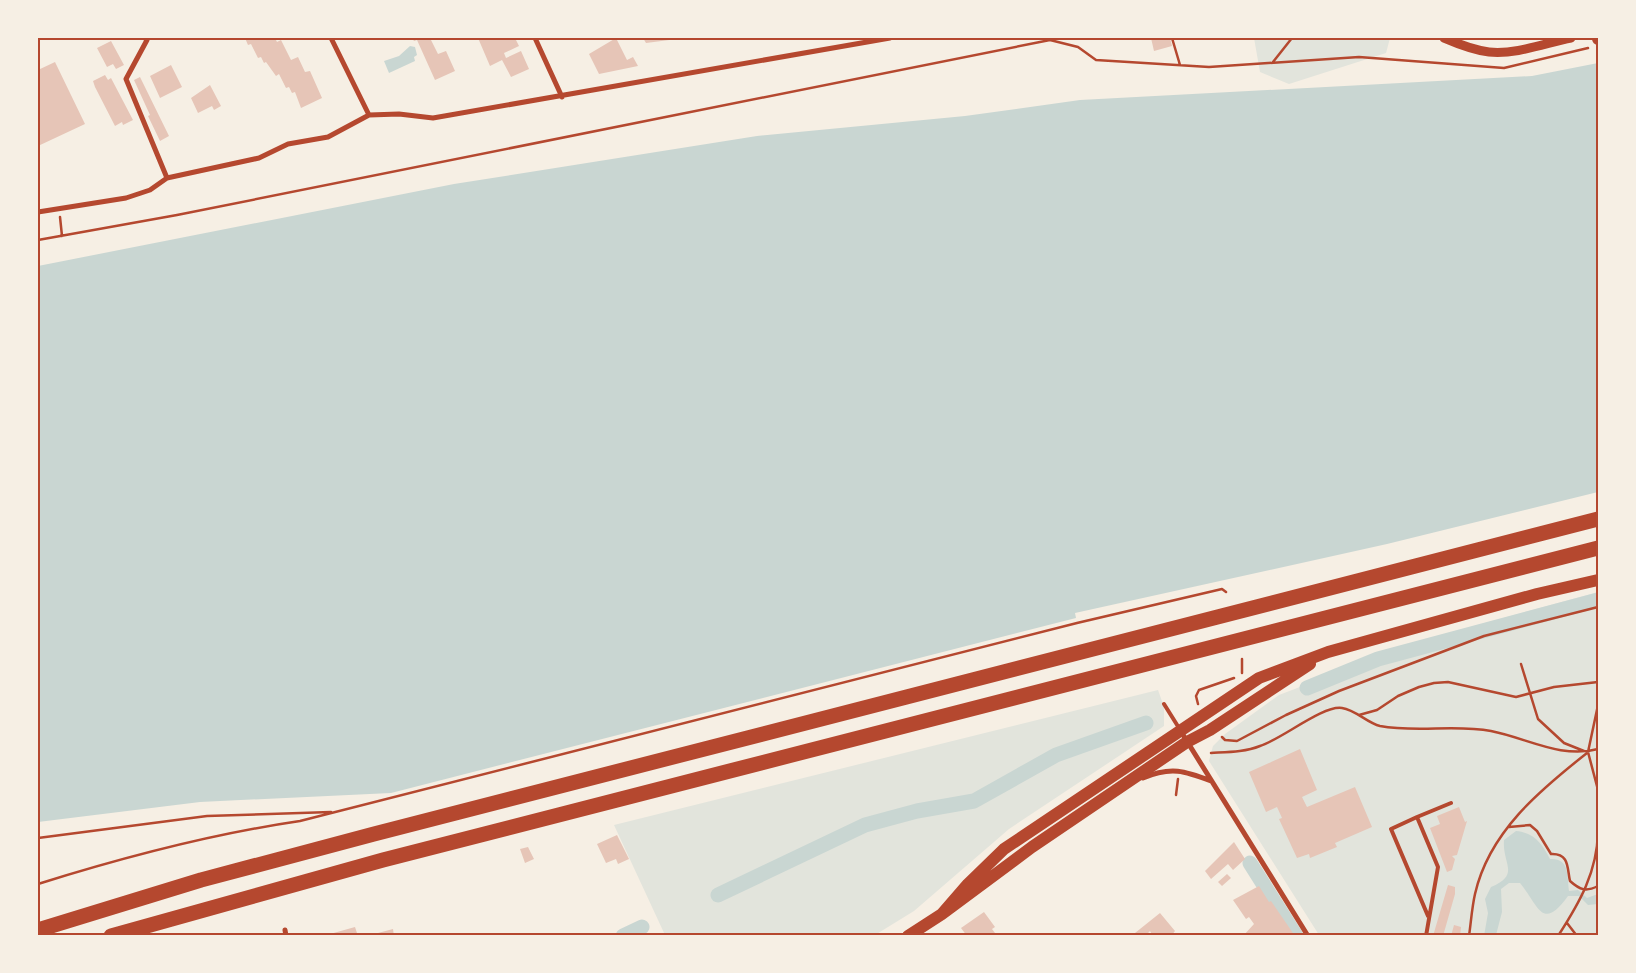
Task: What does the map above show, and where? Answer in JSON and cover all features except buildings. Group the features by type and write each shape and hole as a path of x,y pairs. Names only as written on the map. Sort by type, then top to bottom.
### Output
{"highway":[{"path":"38,930 202,880 374,834 1598,519"},
{"path":"111,936 383,860 1598,548"}],"main road":[{"path":"942,914 968,884 1004,849 1259,678 1328,652 1537,594 1598,580"},
{"path":"908,936 942,914 1032,847 1116,790 1328,652"}],"street":[{"path":"145,38 147,40 126,79 167,178"},
{"path":"331,38 369,115"},
{"path":"535,38 562,97"},
{"path":"38,212 126,198 150,190 167,178 259,158 288,144 328,137 369,115 399,114 433,118 562,97 890,38"},
{"path":"1444,38 1466,47 1491,52 1518,50 1571,38"},
{"path":"1180,730 1308,936"},
{"path":"1116,790 1168,770 1179,770 1211,781"}],"lane":[{"path":"1164,704 1180,730"},
{"path":"1428,917 1391,829 1451,803"},
{"path":"1417,817 1438,867 1426,936"}],"path":[{"path":"1172,38 1180,65"},
{"path":"1272,63 1292,38"},
{"path":"38,240 634,124 1050,40 1078,47 1096,60 1209,67 1359,57 1504,68 1595,42"},
{"path":"59,208 62,236"},
{"path":"38,884 118,858 247,829 300,821 1078,623 1222,589 1226,592"},
{"path":"1215,727 1225,740 1237,741 1286,715 1484,636 1598,607"},
{"path":"1205,713 1196,702 1199,690 1241,675 1243,671 1242,660"},
{"path":"1522,664 1538,720 1564,743 1588,752"},
{"path":"1358,715 1377,710 1398,696 1434,683 1448,682 1507,697 1554,687 1598,682"},
{"path":"1598,705 1588,752 1598,790"},
{"path":"1211,752 1234,752 1260,746 1306,723 1324,710 1342,708 1379,726 1429,729 1460,728 1492,731 1552,749 1588,752 1598,749"},
{"path":"1469,936 1475,892 1494,846 1521,810 1546,786 1588,752"},
{"path":"38,838 207,816 335,812"},
{"path":"1508,827 1530,825 1537,831 1551,854 1557,854 1563,858 1570,868 1570,881 1584,891 1598,886"},
{"path":"1558,936 1580,901 1597,860 1598,832"},
{"path":"1566,923 1577,936"}],"shaded area":[{"path":"1254,38 1390,38 1386,53 1289,84 1260,72"},
{"path":"410,46 415,47 417,55 414,57 415,61 389,73 384,61 399,56"},
{"path":"1598,63 1598,492 1387,544 1075,613 1076,618 391,793 200,802 38,822 38,266 454,184 757,136 965,116 1080,100 1532,76"},
{"path":"1598,592 1598,935 1319,935 1209,761 1213,746 1225,734 1279,695 1420,641"},
{"path":"1158,690 1164,707 1164,726 1009,829 914,911 875,935 665,935 614,825"},
{"path":"1516,831 1528,834 1537,840 1550,859 1561,861 1566,869 1569,891 1578,890 1587,898 1598,894 1598,904 1588,905 1579,896 1568,896 1559,907 1546,914 1541,912 1520,883 1509,883 1501,889 1502,912 1496,935 1484,936 1488,913 1485,899 1491,887 1505,878 1508,873 1504,840"}],"waterway":[{"path":"1307,688 1378,659 1598,600"},
{"path":"718,895 865,825 917,811 974,801 1056,755 1146,723"},
{"path":"1250,863 1296,936"},
{"path":"623,936 642,927"}]}
